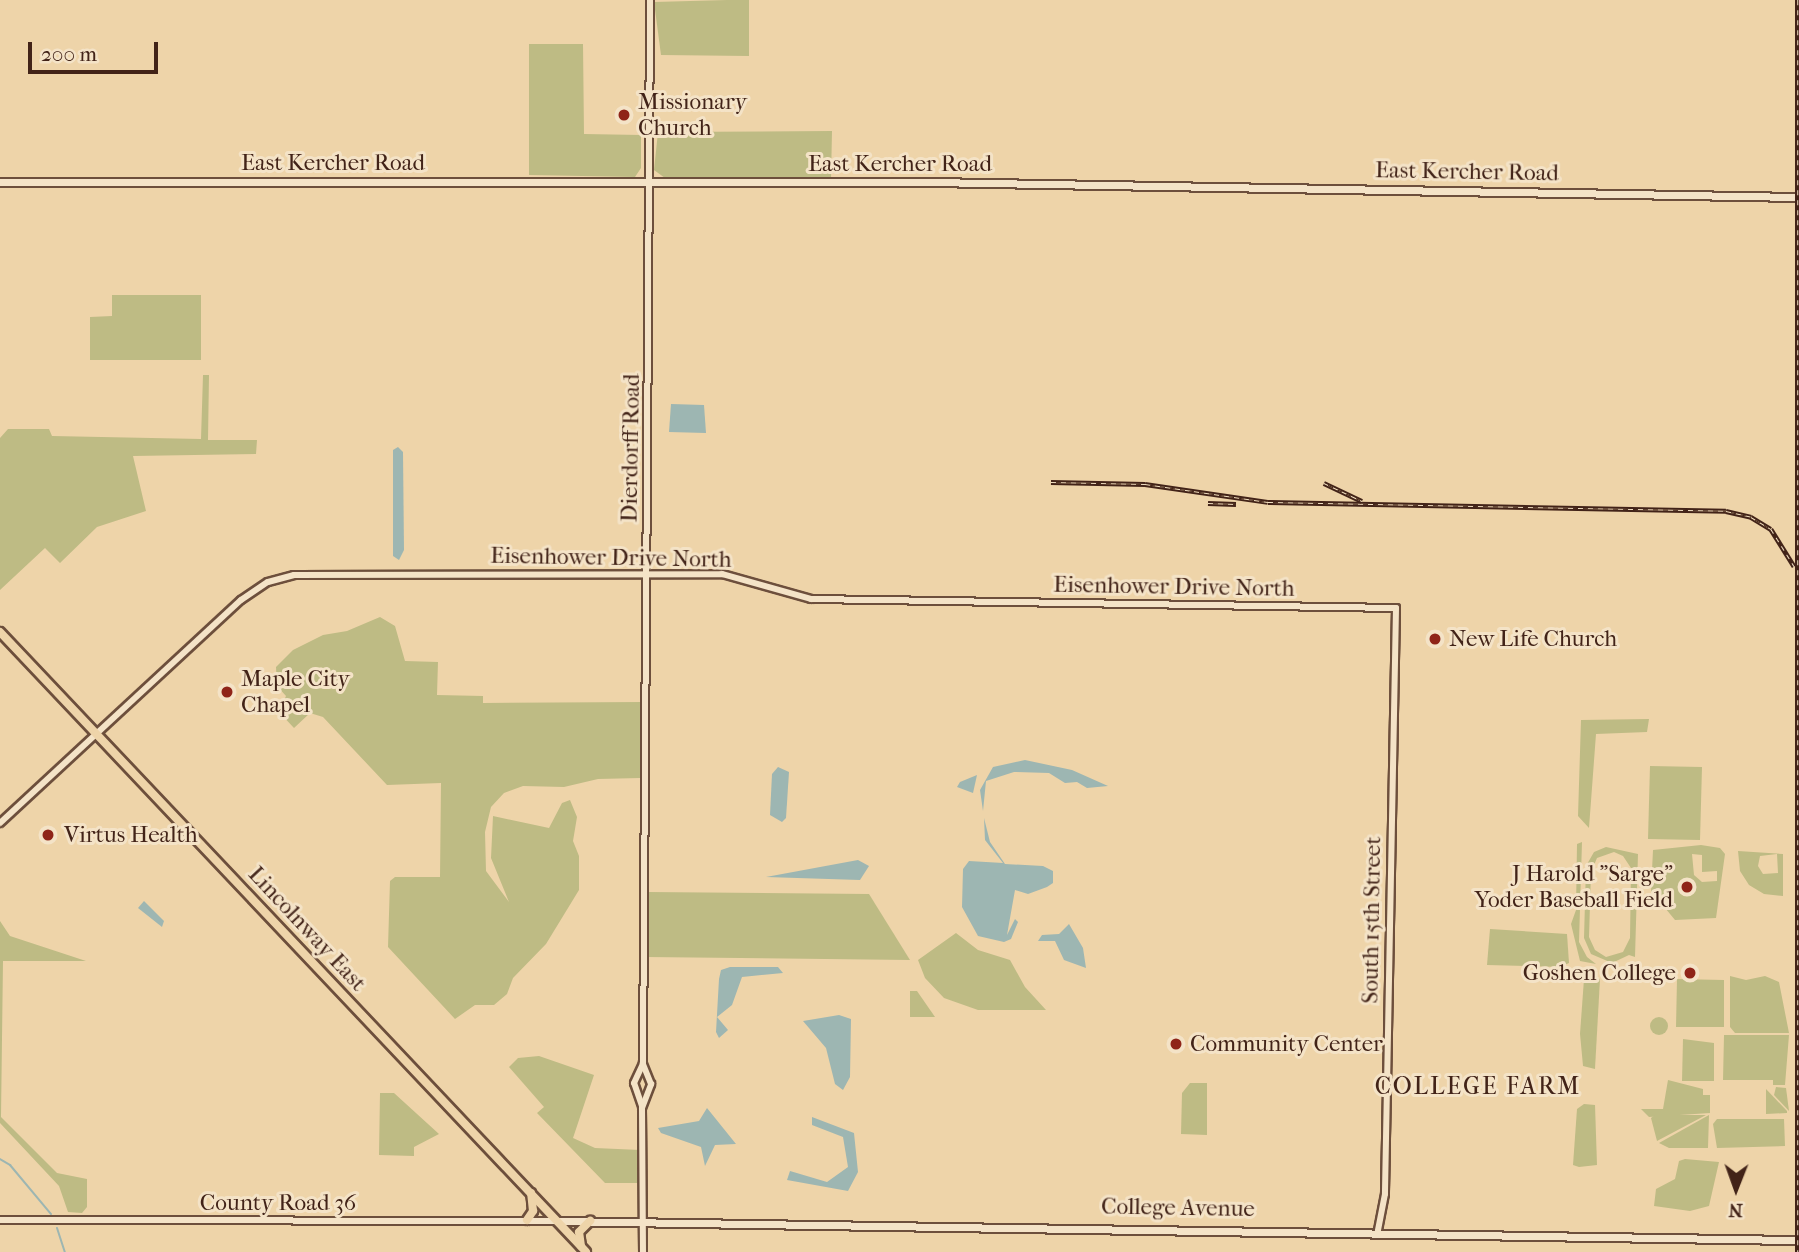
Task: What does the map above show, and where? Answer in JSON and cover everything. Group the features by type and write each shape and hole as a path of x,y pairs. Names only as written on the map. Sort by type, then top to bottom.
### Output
{"highway":[{"name":"Lincolnway East","path":"0,632 583,1249"},
{"path":"527,1220 533,1211 531,1194"},
{"path":"583,1249 579,1232 590,1221"}],"main road":[{"name":"East Kercher Road","path":"0,182 930,182 1799,197"},
{"name":"College Avenue","path":"557,1221 1378,1230 1799,1240"}],"street":[{"name":"Dierdorff Road","path":"642,1108 649,1089 643,1064 650,0"},
{"name":"Eisenhower Drive North","path":"0,822 98,736 241,600 279,578 317,574 734,575 811,599 1396,608"},
{"name":"South 15th Street","path":"1378,1230 1385,1194 1396,608"},
{"name":"Dierdorff Road","path":"643,1064 637,1077 642,1108 643,1251"},
{"path":"637,1077 648,1078"},
{"path":"637,1090 649,1089"},
{"name":"County Road 36","path":"0,1220 557,1221"}],"shaded area":[{"path":"749,0 749,56 661,55 654,2"},
{"path":"529,44 583,44 584,134 641,135 641,168 635,177 529,175"},
{"path":"832,131 831,180 665,178 654,170 658,132"},
{"path":"112,295 201,295 201,360 90,360 90,317 112,316"},
{"path":"203,375 209,375 208,440 257,440 256,454 133,456 146,511 97,527 60,563 45,548 0,590 0,438 8,429 49,429 52,436 201,439"},
{"path":"380,617 395,626 405,661 438,662 437,695 483,696 483,703 644,702 640,778 598,779 564,787 523,786 504,793 491,807 485,832 486,871 509,902 491,858 493,816 549,828 562,803 570,800 577,817 573,841 579,856 579,890 546,944 513,978 507,994 494,1005 475,1005 455,1019 388,947 390,881 395,877 440,877 441,783 387,785 323,717 310,713 294,728 279,712 286,696 277,686 276,667 293,650 323,635 347,631"},
{"path":"1649,719 1647,732 1596,734 1589,828 1578,816 1581,720"},
{"path":"1650,766 1702,767 1700,840 1648,839"},
{"path":"1582,842 1579,942 1587,957 1596,964 1580,961 1571,924 1576,910 1577,844"},
{"name":"J Harold \"Sarge\" Yoder Baseball Field","path":"1701,845 1720,848 1725,854 1716,918 1675,920 1651,891 1653,850","holes":["1692,854 1702,855 1702,872 1717,871 1717,881 1702,882 1694,875"]},
{"path":"1606,847 1638,854 1635,957 1629,955 1612,963 1591,954 1584,938 1586,866 1594,852","holes":["1614,852 1623,856 1631,868 1630,938 1623,952 1606,957 1595,950 1589,937 1591,872 1597,858"]},
{"path":"1738,851 1783,854 1783,896 1764,894 1749,885 1740,871","holes":["1777,854 1778,873 1763,874 1758,866 1760,856"]},
{"path":"648,892 869,894 910,960 646,957"},
{"path":"0,921 10,936 86,961 3,961 1,1117 57,1173 87,1179 87,1207 82,1213 68,1212 59,1186 0,1123"},
{"path":"1490,929 1567,934 1569,963 1560,967 1487,965"},
{"path":"956,933 978,950 1010,960 1025,987 1046,1010 978,1010 944,998 925,978 918,960"},
{"path":"1592,976 1600,979 1595,1069 1583,1066 1580,1034 1584,979"},
{"path":"1730,976 1746,980 1765,976 1779,982 1789,1033 1735,1033 1730,1027"},
{"path":"1677,979 1724,980 1724,1027 1676,1027"},
{"path":"910,991 917,991 935,1017 910,1017"},
{"path":"1655,1017 1663,1017 1668,1026 1666,1033 1655,1035 1650,1030 1650,1022"},
{"path":"1724,1035 1789,1035 1785,1085 1773,1085 1773,1080 1723,1080"},
{"path":"1683,1039 1714,1043 1714,1081 1682,1081"},
{"path":"539,1056 594,1075 573,1138 595,1148 640,1150 640,1183 605,1183 537,1113 544,1107 509,1067 518,1058"},
{"path":"1668,1080 1703,1089 1703,1095 1710,1095 1710,1113 1649,1117 1641,1109 1663,1109"},
{"path":"1190,1083 1207,1083 1207,1135 1181,1134 1182,1093"},
{"path":"1776,1087 1786,1088 1789,1111 1774,1095"},
{"path":"1766,1089 1787,1111 1787,1113 1766,1114"},
{"path":"380,1093 394,1093 439,1134 414,1147 414,1156 379,1155"},
{"path":"1584,1104 1595,1105 1597,1165 1579,1167 1573,1165 1577,1109"},
{"path":"1655,1115 1706,1115 1657,1141 1651,1118"},
{"path":"1709,1115 1708,1148 1669,1148 1659,1143"},
{"path":"1717,1119 1784,1119 1785,1146 1717,1148 1713,1124"},
{"path":"1685,1159 1719,1162 1709,1206 1690,1211 1654,1206 1656,1189 1675,1179 1679,1161"}],"water":[{"path":"671,404 704,405 706,433 669,432"},
{"path":"398,447 403,452 404,550 399,560 393,556 393,450"},
{"path":"1025,760 1072,770 1108,786 1087,788 1077,782 1065,783 1049,773 1014,772 986,781 983,811 980,790 993,767"},
{"path":"778,767 789,772 786,818 782,822 770,815 772,774"},
{"path":"977,775 973,793 957,787 960,782"},
{"path":"984,818 990,842 1005,864 1043,866 1053,871 1053,883 1047,887 1028,894 1015,890 1007,935 1015,919 1018,922 1011,939 1004,942 978,936 962,907 963,869 969,861 1003,863 985,840"},
{"path":"858,860 869,866 860,880 766,877"},
{"path":"144,901 164,921 162,927 138,908"},
{"path":"1069,924 1083,948 1086,968 1064,960 1055,941 1038,941 1042,935 1059,934"},
{"path":"730,967 778,967 783,973 742,977 732,1005 717,1017 728,1030 719,1038 716,1032 719,979 721,970"},
{"path":"839,1015 851,1019 850,1077 843,1090 835,1084 826,1048 803,1021"},
{"path":"707,1108 736,1144 715,1145 705,1166 701,1147 661,1133 658,1128 699,1121"},
{"path":"812,1117 854,1133 858,1172 848,1191 787,1180 790,1171 827,1182 848,1167 843,1137 812,1125"}],"waterway":[{"path":"0,1159 10,1165 51,1214"},
{"path":"57,1228 65,1252"}],"railway":[{"path":"1798,0 1798,1252"},
{"path":"1051,482 1145,484 1268,502 1726,511 1751,517 1771,529 1794,566"},
{"path":"1324,483 1362,501"},
{"path":"1208,503 1236,504"}],"place":[{"name":"Missionary Church","path":"624,115"},
{"name":"New Life Church","path":"1435,639"},
{"name":"Maple City Chapel","path":"227,692"},
{"name":"Virtus Health","path":"48,835"},
{"name":"J Harold \"Sarge\" Yoder Baseball Field","path":"1687,887"},
{"name":"Goshen College","path":"1690,973"},
{"name":"Community Center","path":"1176,1044"}],"district":[{"name":"COLLEGE FARM","path":"1478,1087"}]}
